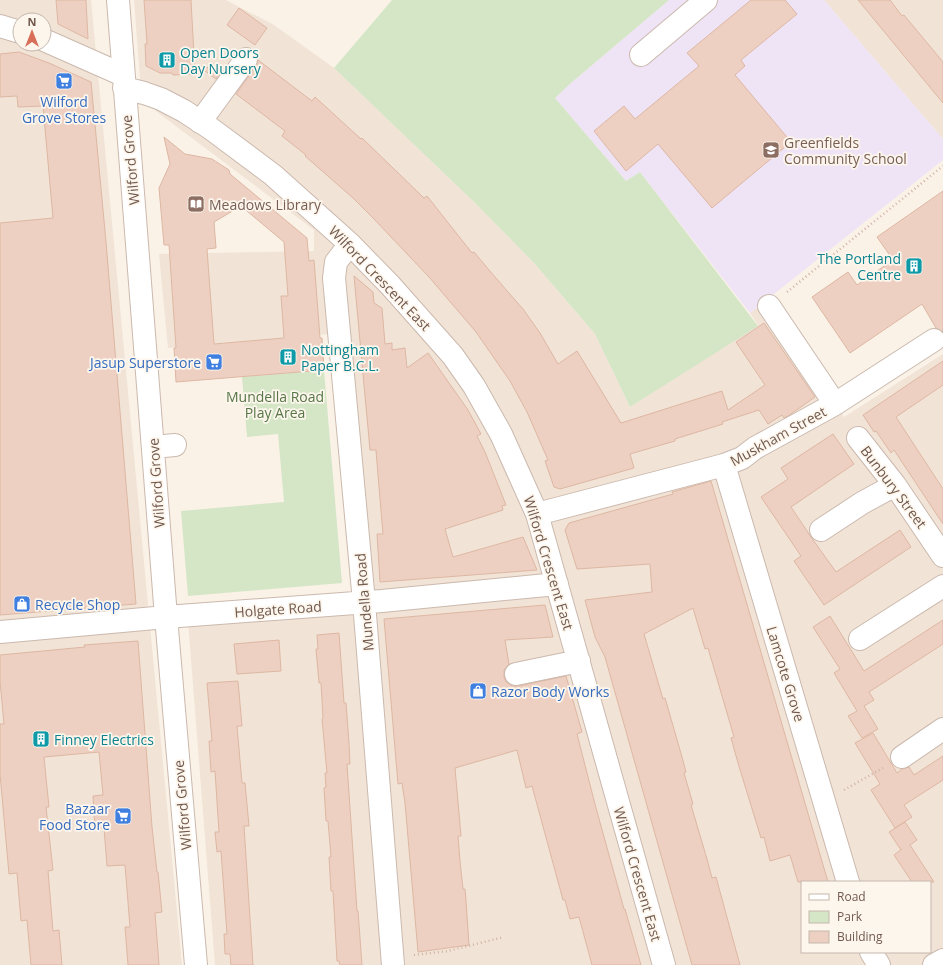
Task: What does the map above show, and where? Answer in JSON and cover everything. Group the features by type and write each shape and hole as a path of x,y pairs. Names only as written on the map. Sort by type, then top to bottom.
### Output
{"street":[{"name":"Wilford Grove","path":"118,0 166,617 196,965"},
{"path":"641,55 706,0"},
{"path":"0,26 12,30"},
{"name":"Wilford Crescent East","path":"52,44 144,93 161,99 200,122 273,175 350,244 390,285 453,356 474,386 501,434 537,514 664,965"},
{"path":"200,122 246,59"},
{"name":"Mundella Road","path":"350,244 336,262 334,278 364,602 392,962"},
{"path":"769,306 835,404"},
{"name":"Muskham Street","path":"537,514 724,465 742,458 755,448 835,404 934,340"},
{"name":"Bunbury Street","path":"858,438 895,485 937,532 943,556"},
{"path":"153,447 175,445"},
{"name":"Lamcote Grove","path":"724,465 848,881"},
{"path":"821,530 895,485"},
{"name":"Holgate Road","path":"0,632 166,617 364,602 557,584"},
{"path":"860,639 943,586"},
{"path":"516,674 579,661"},
{"path":"902,757 943,729"},
{"path":"872,953 879,965"},
{"path":"934,965 943,960"}],"path":[{"path":"769,306 943,166"},
{"path":"823,799 838,793 902,757"},
{"path":"392,962 448,951 504,937"}],"shaded area":[{"path":"0,0 91,0 182,965 0,965"},
{"path":"134,0 226,0 274,25 334,68 474,202 534,263 595,334 630,407 758,325 750,313 766,301 844,417 943,354 943,965 215,965 188,621 357,606 329,334 168,348 159,254 314,251 314,230 144,102 140,79"},
{"name":"Greenfields Community School","path":"669,0 824,0 943,139 943,160 750,313 640,172 626,181 555,98"},
{"path":"824,0 943,0 943,139"}],"green space":[{"path":"392,0 669,0 555,98 626,181 640,172 758,326 630,407 595,334 534,263 474,202 334,68"},
{"name":"Mundella Road Play Area","path":"324,370 342,583 188,596 181,511 284,502 278,434 247,437 242,377"}],"building":[{"path":"56,0 86,0 88,39 58,24"},
{"path":"144,0 191,0 195,74 173,75 172,73 160,73 146,66 145,44 147,44"},
{"path":"751,0 785,0 797,14 741,60 745,66 735,75 791,142 712,208 658,144 626,171 594,131 624,106 635,119 699,66 687,53"},
{"path":"858,0 890,0 902,16 904,15 943,62 943,103"},
{"path":"239,8 267,28 255,45 227,25"},
{"path":"19,52 49,63 91,82 106,242 136,604 0,615 0,223 53,218 43,106 18,107 17,96 0,97 0,54"},
{"path":"258,60 312,101 315,97 361,139 362,138 424,198 427,196 472,253 474,252 523,309 540,333 558,364 577,351 621,423 722,391 728,410 765,385 736,342 764,323 815,397 788,416 784,418 782,415 768,424 759,410 722,422 723,424 675,439 675,441 630,454 634,468 560,489 554,487 545,461 548,460 527,412 510,381 476,332 429,277 353,198 305,156 306,155 282,136 285,131 236,94 256,66"},
{"path":"198,66 223,70 216,79"},
{"path":"164,137 185,154 212,159 229,170 230,174 307,238 309,261 314,260 324,370 176,382 174,348 176,348 169,245 164,245 159,188 170,164","holes":["241,206 284,242 288,296 281,296 284,338 214,344 207,249 216,248 214,222"]},
{"name":"The Portland Centre","path":"943,191 943,332 936,328 922,304 850,353 812,297 848,272 857,285 893,260 877,237"},
{"path":"354,276 373,292 374,303 382,308 385,344 392,343 392,350 405,348 407,368 428,353 468,410 481,434 477,436 506,505 502,506 503,510 445,529 453,557 523,537 537,570 380,582 377,534 383,534 376,450 370,450"},
{"path":"943,361 943,385 896,417 943,489 943,524 894,450 891,453 876,431 874,432 863,415"},
{"path":"833,434 854,464 791,507 811,537 836,572 900,530 911,547 824,605 794,561 801,556 761,497 788,479 781,468"},
{"path":"711,481 828,881 798,882 790,855 770,861 764,837 761,838 738,763 731,738 734,737 708,648 705,649 693,608 644,634 682,757 686,772 684,773 693,804 691,805 712,878 716,877 740,965 692,965 605,657 595,637 585,600 652,592 650,564 577,569 565,530 569,523 673,494 672,492"},
{"path":"545,605 553,637 505,640 509,664 504,670 504,677 506,682 512,686 518,686 566,676 582,732 577,734 596,808 641,965 592,965 579,917 570,919 565,900 563,900 532,786 526,788 517,750 455,768 461,836 458,836 463,889 465,889 469,945 418,952 405,803 402,783 398,784 384,619"},
{"path":"830,616 864,671 943,620 943,644 869,692 874,700 864,706 878,729 862,738 848,716 857,711 834,673 840,669 813,627"},
{"path":"339,633 344,703 346,703 349,743 350,764 347,764 362,965 340,965 339,961 337,961 333,891 331,891 329,857 331,857 328,821 326,821 324,788 326,787 325,773 327,773 322,719 321,683 319,683 316,649 318,649 317,635"},
{"path":"279,640 281,671 237,674 234,644"},
{"path":"138,641 152,827 162,912 155,913 159,965 128,965 125,927 130,927 125,865 107,866 104,828 95,828 93,796 103,795 99,752 44,757 49,807 46,807 53,870 48,871 53,931 59,930 62,965 31,965 27,920 21,921 17,873 9,874 0,774 0,724 4,724 0,681 0,655 85,647 84,645"},
{"path":"238,681 242,726 237,726 242,783 245,783 249,826 244,826 253,965 231,965 230,954 225,954 224,934 227,934 221,851 217,852 215,832 219,832 215,771 211,772 209,741 212,741 207,683"},
{"path":"873,733 897,773 902,769 909,767 914,775 943,756 943,780 904,805 912,817 895,828 871,790 880,784 855,743"},
{"path":"905,822 917,840 910,845 934,882 911,881 894,855 901,850 889,832"}],"place":[{"name":"Open Doors Day Nursery","path":"167,60"},
{"name":"Wilford Grove Stores","path":"64,81"},
{"name":"Greenfields Community School","path":"771,150"},
{"name":"Meadows Library","path":"196,204"},
{"name":"The Portland Centre","path":"914,266"},
{"name":"Nottingham Paper B.C.L.","path":"288,357"},
{"name":"Jasup Superstore","path":"214,362"},
{"name":"Recycle Shop","path":"22,604"},
{"name":"Razor Body Works","path":"478,691"},
{"name":"Finney Electrics","path":"41,739"},
{"name":"Bazaar Food Store","path":"123,816"}]}
